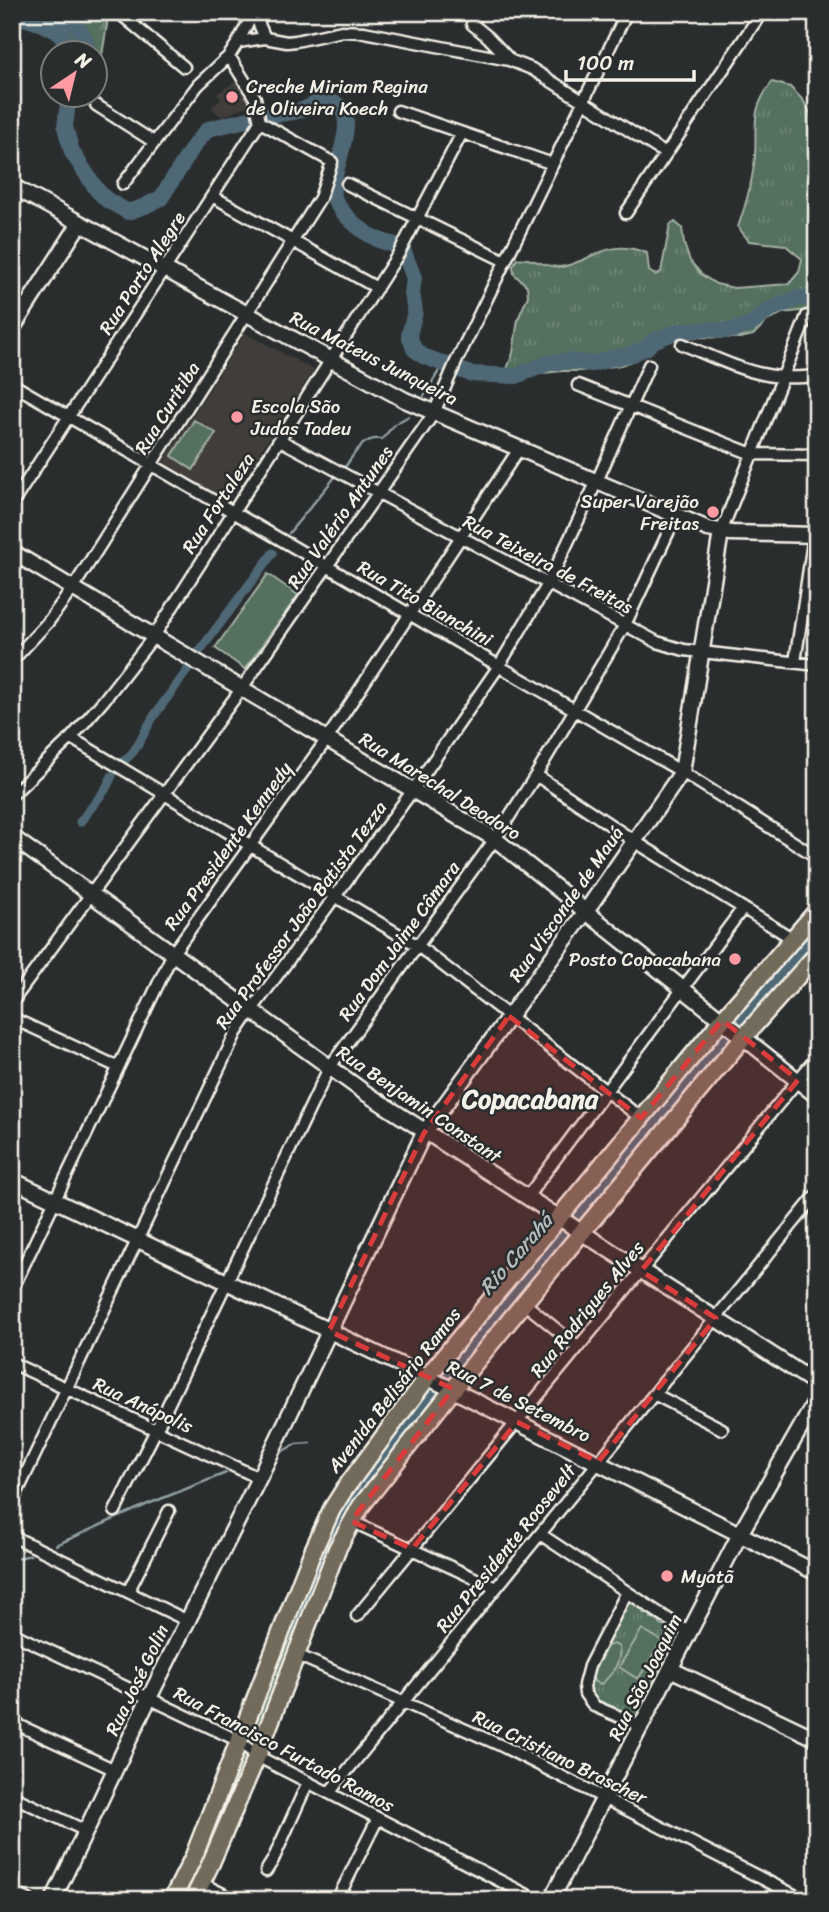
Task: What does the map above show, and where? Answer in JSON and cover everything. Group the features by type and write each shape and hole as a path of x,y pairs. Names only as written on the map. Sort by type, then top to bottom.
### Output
{"main road":[{"name":"Avenida Belisário Ramos","path":"193,1900 257,1756 351,1521 439,1383 560,1219 641,1118 817,911"},
{"name":"Avenida Belisário Ramos","path":"172,1900 194,1856 312,1553 344,1490 439,1383 524,1303 579,1230 741,1035 817,954"}],"street":[{"path":"118,12 184,67"},
{"path":"478,12 472,24 509,60"},
{"name":"Rua Valério Antunes","path":"12,1002 242,688 434,413 456,362 627,12"},
{"path":"626,213 762,12"},
{"path":"254,13 265,38"},
{"path":"123,184 198,85 229,56 254,13"},
{"path":"238,42 265,38 287,42 352,30 509,60 532,69 666,154"},
{"path":"229,56 255,99 260,122"},
{"path":"101,108 154,142"},
{"path":"398,111 553,164"},
{"name":"Rua Curitiba","path":"12,661 48,622 73,588 320,198 332,162 260,122"},
{"name":"Rua Porto Alegre","path":"12,504 260,122"},
{"name":"Rua Fortaleza","path":"12,795 71,738 154,636 402,248 462,133"},
{"path":"347,184 505,261"},
{"name":"Rua Mateus Junqueira","path":"12,186 405,400 434,413 676,516 721,532 815,535"},
{"path":"212,196 377,288"},
{"path":"12,312 76,220"},
{"path":"12,329 76,220"},
{"name":"Rua Visconde de Mauá","path":"259,1478 424,1133 586,911 682,772 721,532 807,316"},
{"path":"682,344 738,366 782,377 817,376"},
{"name":"Rua Professor João Batista Tezza","path":"12,1503 225,1054 251,1010 413,790 499,666 548,584 649,365"},
{"name":"Rua Tito Bianchini","path":"12,384 682,772 817,857"},
{"path":"578,385 752,454 817,455"},
{"name":"Rua Teixeira de Freitas","path":"280,440 669,647 817,664"},
{"name":"Rua Presidente Kennedy","path":"12,1290 173,953 327,739 519,449"},
{"name":"Rua Dom Jaime Câmara","path":"115,1511 329,1068 495,839 536,775 625,625 676,516"},
{"path":"795,662 815,535"},
{"name":"Rua Marechal Deodoro","path":"12,552 495,839 817,1096"},
{"path":"71,738 418,946 641,1118"},
{"path":"536,775 634,841 793,939"},
{"name":"Rua Benjamin Constant","path":"12,837 329,1068 424,1133 817,1384"},
{"path":"527,1197 743,908"},
{"path":"12,1018 118,1067"},
{"name":"Rua Rodrigues Alves","path":"357,1616 817,1057"},
{"name":"Rua 7 de Setembro","path":"12,1180 439,1383 817,1573"},
{"name":"Rua Presidente Roosevelt","path":"329,1793 817,1194"},
{"path":"524,1303 578,1347"},
{"name":"Rua Anápolis","path":"12,1363 259,1478"},
{"path":"654,1394 722,1429"},
{"name":"Rua São Joaquim","path":"551,1900 740,1534 817,1399"},
{"name":"Rua José Golin","path":"53,1900 149,1698 259,1478"},
{"path":"128,1592 169,1511"},
{"path":"351,1521 496,1588"},
{"path":"540,1534 689,1633"},
{"path":"12,1536 188,1621"},
{"path":"627,1592 589,1666 584,1685 585,1694 594,1706 640,1726"},
{"name":"Rua Francisco Furtado Ramos","path":"12,1633 239,1741 257,1756 537,1900"},
{"name":"Rua Cristiano Brascher","path":"297,1655 502,1746 804,1900"},
{"path":"670,1669 817,1740"},
{"path":"12,1722 115,1770"},
{"path":"266,1871 307,1782"},
{"path":"12,1796 86,1831"},
{"path":"337,1900 378,1818"},
{"path":"201,1883 235,1900"},
{"path":"12,1892 29,1900"}],"highlighted area":[{"path":"509,1016 641,1118 722,1020 798,1080 641,1271 716,1318 598,1462 517,1422 412,1549 351,1521 453,1389 329,1331 424,1133"}],"shaded area":[{"name":"Creche Miriam Regina de Oliveira Koech","path":"237,80 249,105 222,117 211,107 221,100 217,94"},
{"name":"Escola São Judas Tadeu","path":"245,333 314,370 227,502 162,464"}],"green space":[{"path":"31,12 99,12 108,19 105,38 66,38 57,24"},
{"path":"772,82 790,87 803,100 817,125 817,309 782,313 767,321 753,335 740,338 694,337 673,340 652,347 634,360 621,365 542,373 508,382 505,374 513,353 518,319 528,296 527,286 514,274 513,266 517,259 562,267 609,249 630,248 647,253 649,271 655,275 661,272 670,225 675,222 682,228 690,261 702,275 716,284 734,288 789,284 799,272 802,259 785,245 749,241 738,227 753,174 757,109"},
{"path":"194,420 216,433 193,470 172,456"},
{"path":"268,574 298,595 245,669 215,648"},
{"path":"817,917 817,945 746,1024 734,1014"},
{"path":"724,1023 737,1033 579,1224 566,1214"},
{"path":"560,1225 570,1234 453,1377 440,1373"},
{"path":"428,1383 440,1392 387,1461 256,1739 251,1737 275,1661 330,1522"},
{"path":"629,1600 642,1605 643,1613 651,1615 651,1618 662,1626 673,1626 683,1633 638,1721 602,1707 593,1698 590,1684 593,1670"},
{"path":"642,1629 662,1641 638,1679 619,1667"},
{"path":"614,1644 619,1647 620,1653 617,1663 612,1673 600,1685 594,1681 592,1675 607,1646"},
{"path":"245,1750 253,1755 191,1900 183,1900"}],"waterway":[{"path":"55,12 73,23 84,38"},
{"path":"12,15 48,26 63,38"},
{"path":"265,116 302,110 324,101 339,106 345,115 346,127 334,182 335,200 350,220 364,231 402,247 414,278 412,293 415,312 409,335 414,349 423,356 471,374 516,376 549,363 568,361 592,364 632,354 646,348 653,341 678,331 734,330 751,324 771,309 798,298 817,298"},
{"path":"67,108 65,127 72,152 97,190 107,200 128,212 161,198 195,144 208,129 254,118"},
{"path":"424,396 443,364"},
{"path":"345,467 365,443 382,439 395,424 409,416"},
{"path":"289,533 335,477"},
{"path":"198,653 273,553"},
{"path":"122,762 137,747 154,716 191,665"},
{"path":"80,822 105,790 112,776"},
{"path":"12,907 17,900"},
{"name":"Rio Carahá","path":"292,1629 339,1521 374,1467 471,1339 817,937"},
{"path":"279,1453 296,1444 310,1443"},
{"path":"56,1545 226,1473"},
{"path":"12,1560 30,1555"}],"place":[{"name":"Creche Miriam Regina de Oliveira Koech","path":"232,97"},
{"name":"Escola São Judas Tadeu","path":"237,417"},
{"name":"Super Varejão Freitas","path":"713,512"},
{"name":"Posto Copacabana","path":"735,959"},
{"name":"Myatã","path":"667,1576"}],"district":[{"name":"Copacabana","path":"530,1099"}]}
